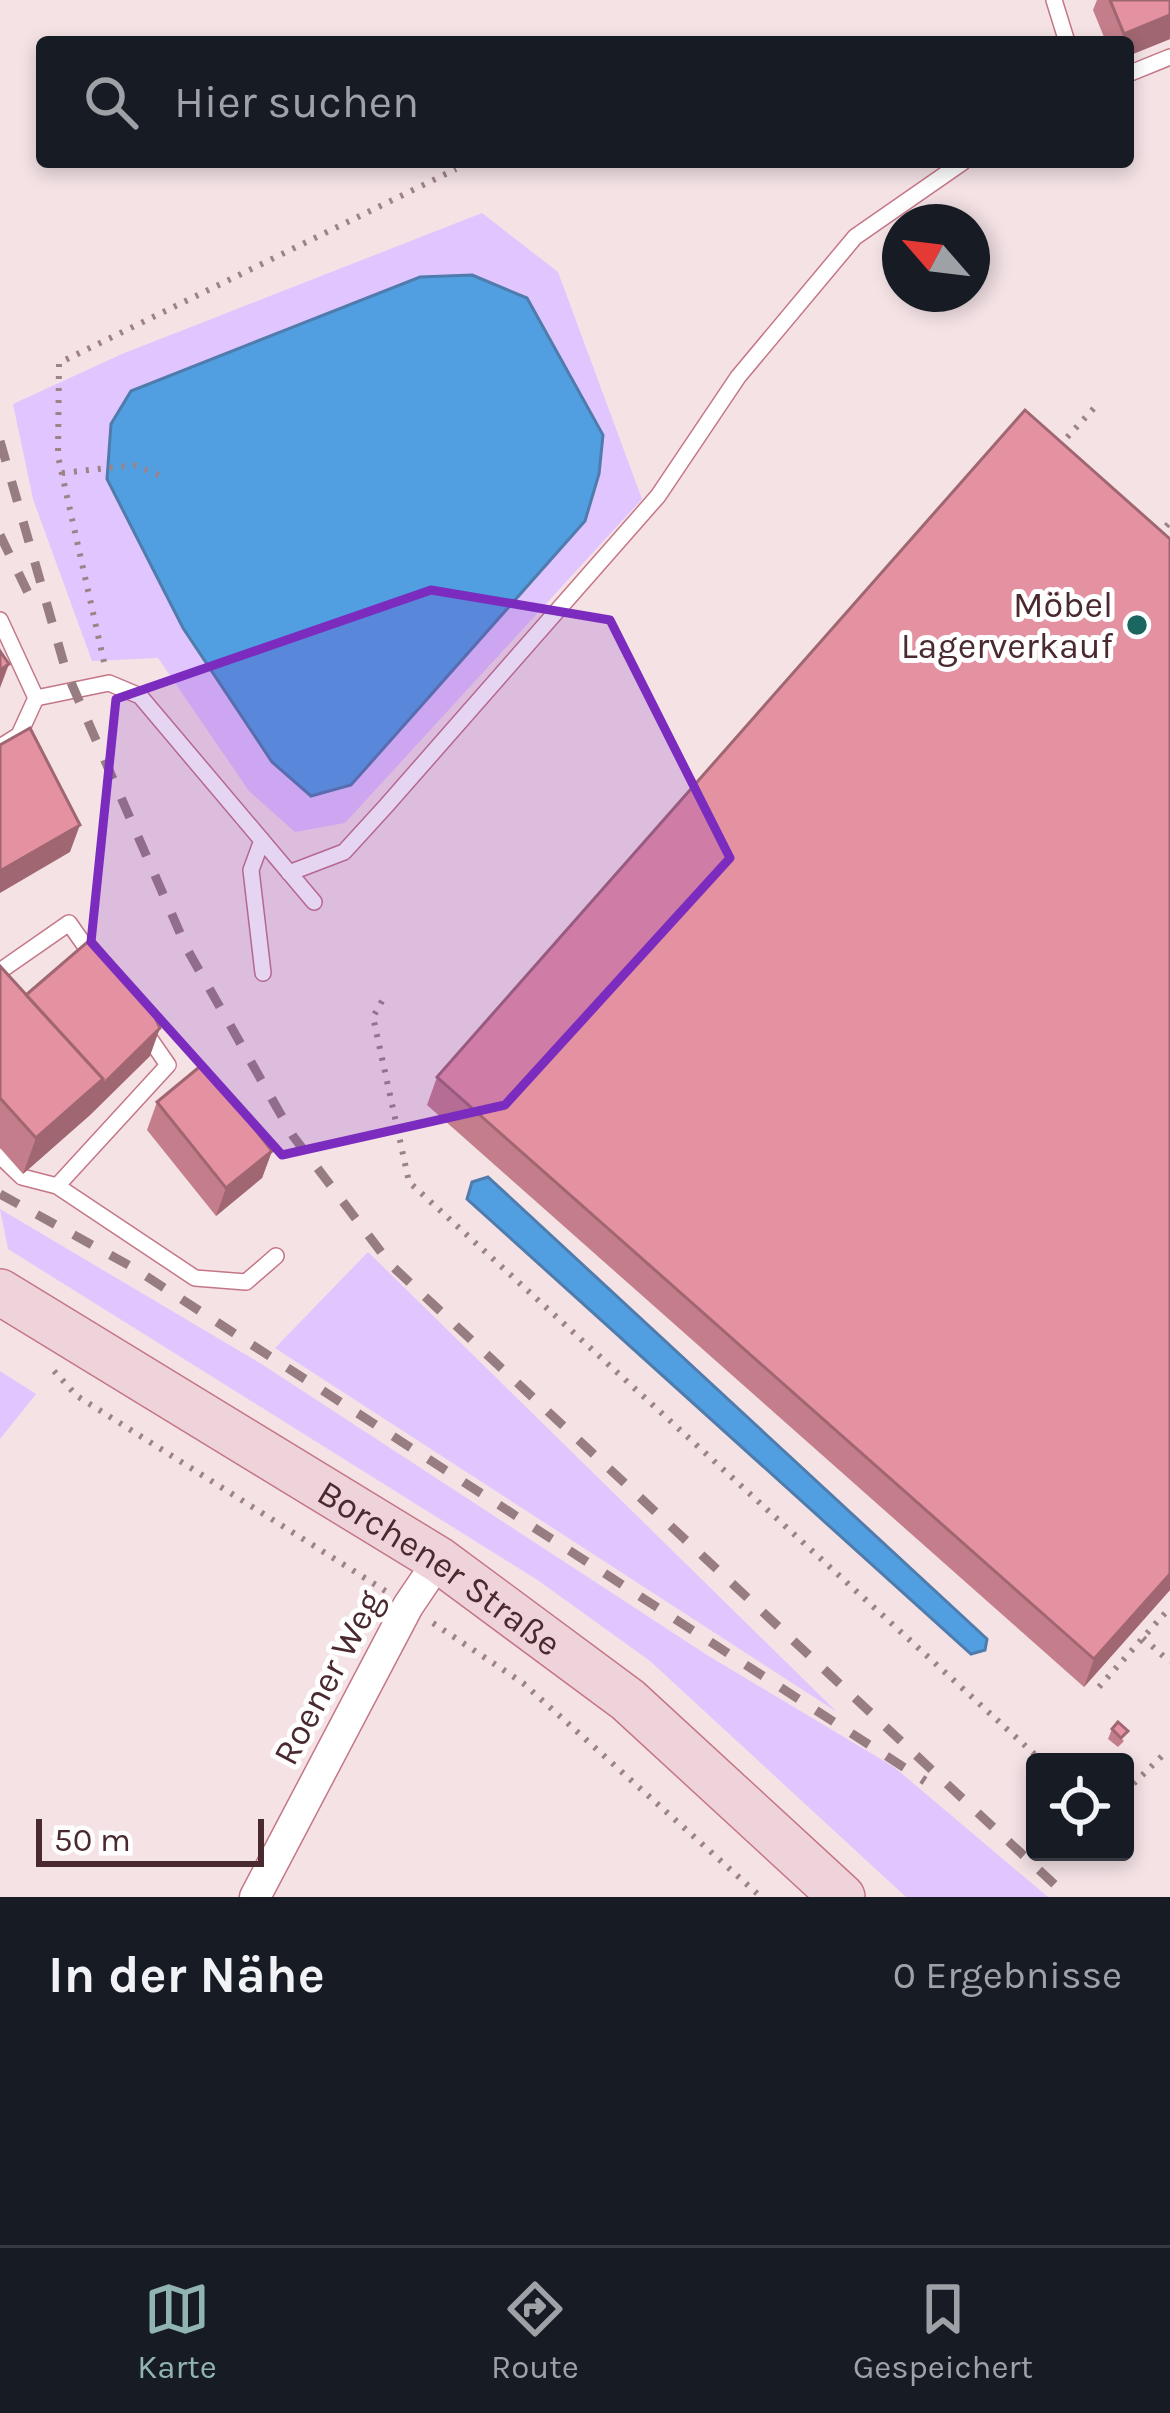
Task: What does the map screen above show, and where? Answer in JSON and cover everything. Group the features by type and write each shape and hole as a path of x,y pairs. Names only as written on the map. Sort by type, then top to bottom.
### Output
{"main road":[{"name":"Borchener Straße","path":"0,1292 440,1560 628,1700 842,1897"}],"street":[{"name":"Roener Weg","path":"255,1897 408,1606 440,1560"}],"lane":[{"path":"1054,0 1065,36"},
{"path":"1134,72 1170,57"},
{"path":"289,873 344,852 658,496 738,377 855,237 954,168"},
{"path":"0,620 36,698 19,735 0,747"},
{"path":"36,698 109,683 140,696 314,902"},
{"path":"262,840 250,870 263,973"},
{"path":"0,971 69,923 106,976"},
{"path":"57,1186 168,1065 131,1012"},
{"path":"0,1156 22,1177 57,1186 195,1278 246,1282 276,1256"}],"path":[{"path":"109,683 62,473 59,363 456,169"},
{"path":"1059,446 1096,406"},
{"path":"62,473 134,465 161,476"},
{"path":"1158,535 1170,521"},
{"path":"382,1001 374,1017 409,1182 1033,1753"},
{"path":"48,1365 77,1396 523,1683 761,1897"},
{"path":"1099,1688 1166,1612"},
{"path":"1143,1638 1170,1662"},
{"path":"1134,1783 1162,1756"}],"highlighted area":[{"path":"431,590 610,620 730,858 505,1105 282,1155 91,942 116,699"}],"shaded area":[{"path":"482,213 558,272 642,499 345,823 295,832 249,791 158,658 92,661 33,499 13,404 122,354","holes":["599,474 585,521 351,784 272,762 183,628 107,479"]},
{"path":"0,1209 263,1365 707,1655 894,1767 1048,1897 906,1897 650,1661 539,1581 8,1249"},
{"path":"368,1252 837,1712 275,1348"},
{"path":"0,1371 36,1394 0,1439"}],"water":[{"path":"472,275 527,298 603,435 599,474 585,521 351,785 311,796 272,762 183,628 107,479 111,424 131,391 420,277"},
{"path":"488,1177 987,1639 985,1650 971,1654 467,1199 472,1182"}],"building":[{"path":"1110,0 1170,0 1170,15 1124,34"},
{"path":"1025,410 1170,539 1170,1574 1094,1659 437,1077"},
{"path":"30,728 80,825 0,871 0,745"},
{"path":"92,938 149,1005 160,1028 100,1087 103,1079 26,995"},
{"path":"0,966 103,1079 36,1138 0,1098"},
{"path":"203,1064 272,1151 226,1188 157,1102"},
{"path":"1118,1722 1128,1731 1121,1738 1112,1729"}],"railway":[{"path":"0,441 66,671 187,949 293,1136 391,1265 1068,1897"},
{"path":"0,535 34,605"},
{"path":"0,1194 132,1267 925,1781"}],"place":[{"name":"Möbel Lagerverkauf","path":"1137,625"}]}
